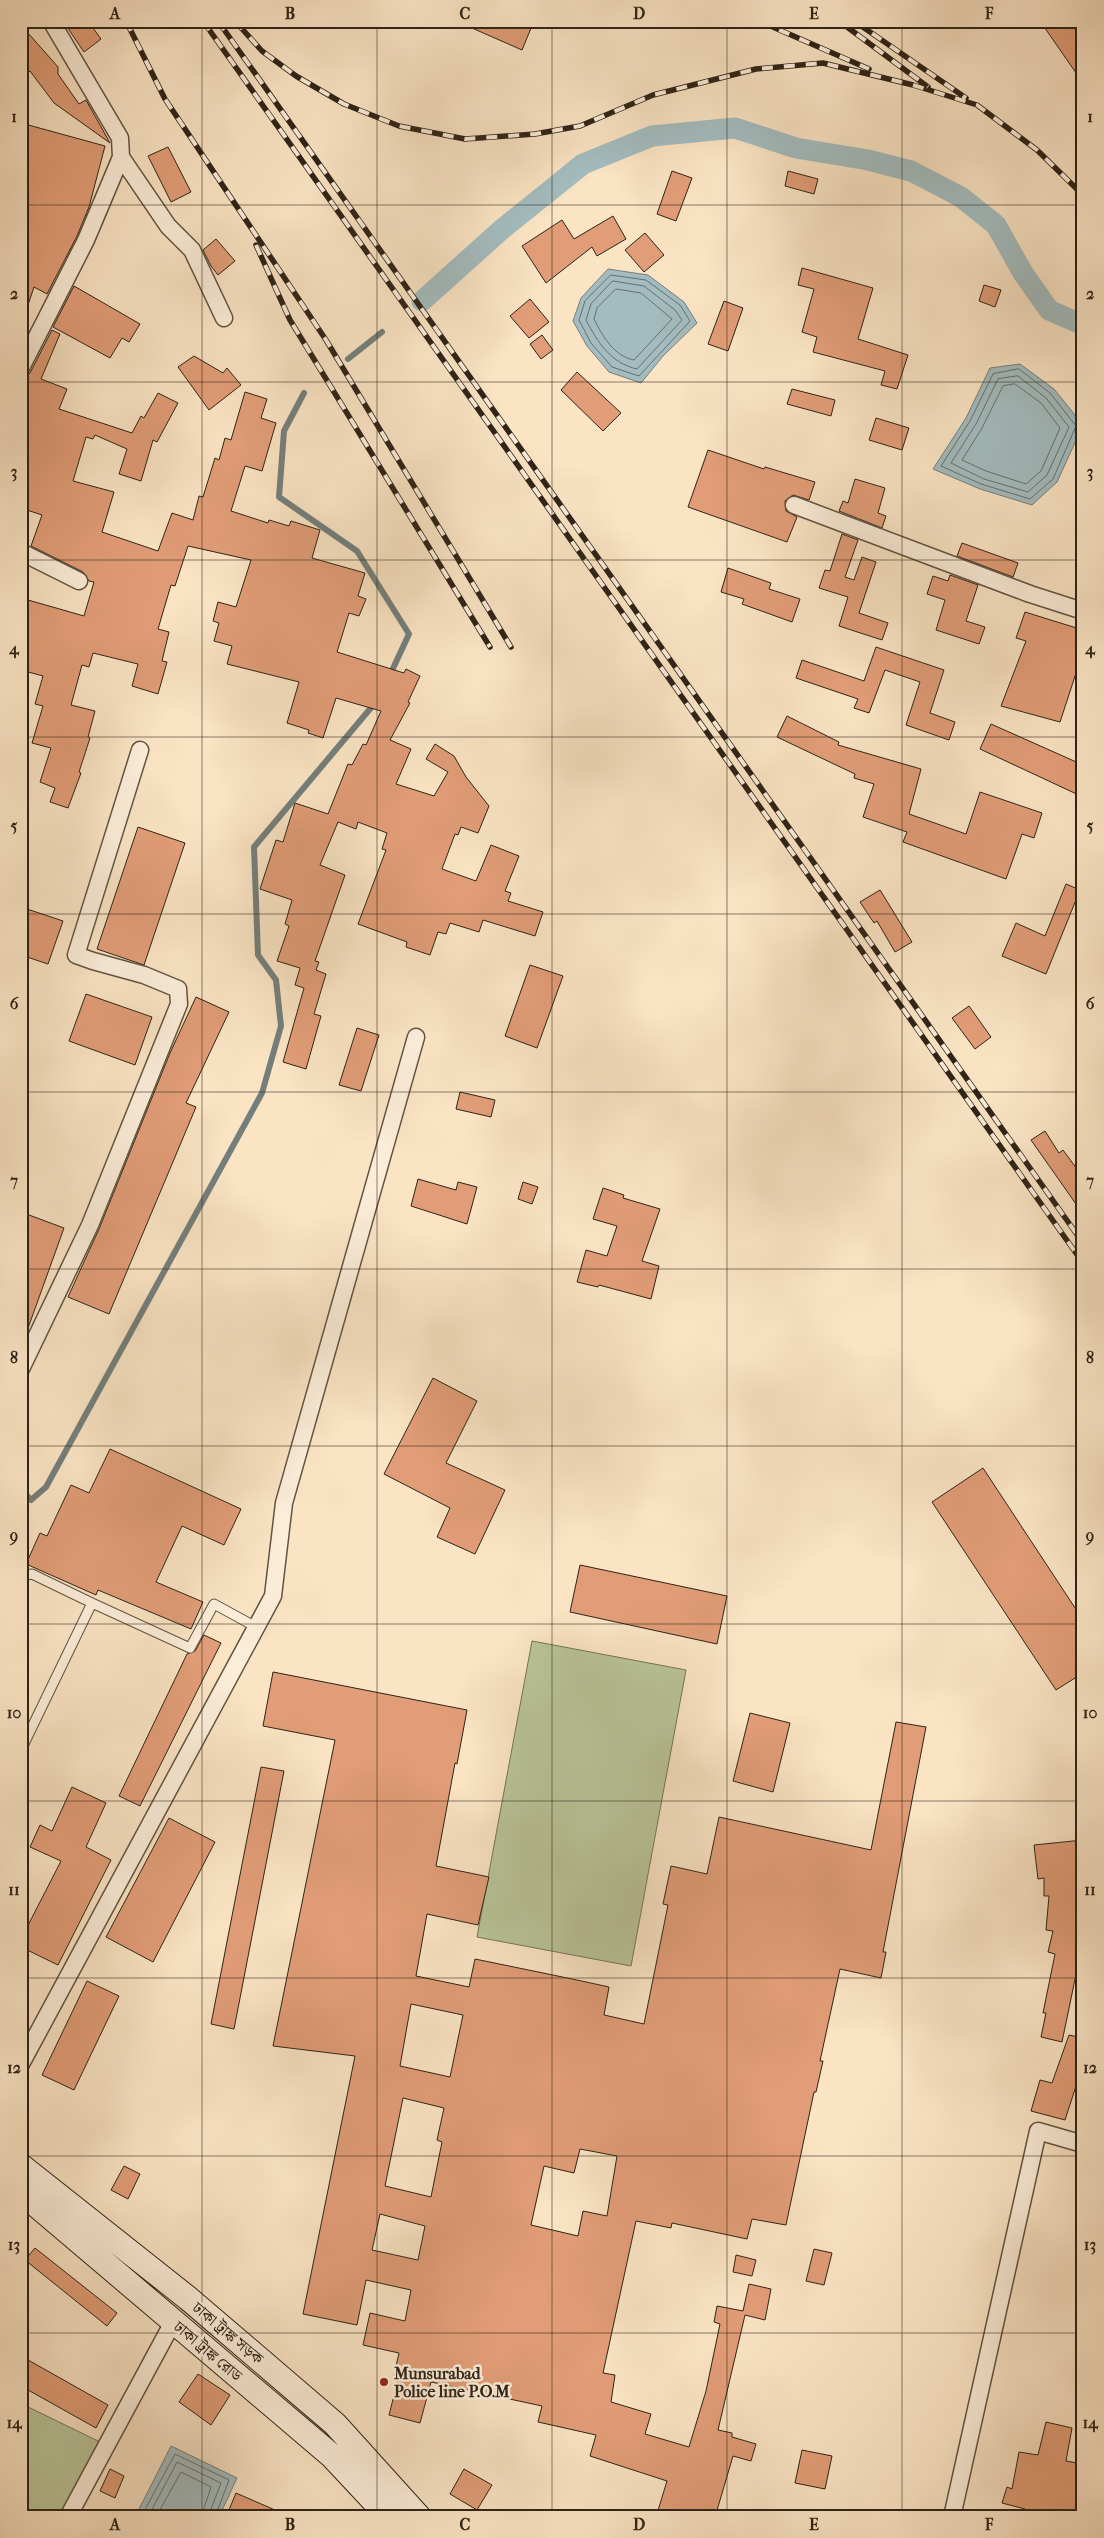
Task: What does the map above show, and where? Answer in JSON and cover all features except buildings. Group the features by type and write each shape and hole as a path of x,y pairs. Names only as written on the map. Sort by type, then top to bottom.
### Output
{"main road":[{"name":"ঢাকা ট্রাঙ্ক সড়ক","path":"21,2166 189,2299 335,2424 419,2517"},
{"name":"ঢাকা ট্রাঙ্ক রোড","path":"21,2192 332,2456 389,2517"}],"street":[{"path":"21,368 86,240 121,157 120,138 51,21"},
{"path":"121,157 168,226 192,250 224,318"},
{"path":"794,505 1030,594 1083,611"},
{"path":"21,552 79,581"},
{"path":"21,1369 90,1225 179,1004 178,988 144,975 93,961 76,954 140,750"},
{"path":"21,2064 273,1596 284,1503 416,1037"},
{"path":"952,2517 1038,2130 1083,2144"},
{"path":"68,2517 173,2322"}],"lane":[{"path":"21,1576 32,1574 190,1648 214,1604 256,1628"},
{"path":"21,1750 92,1603"},
{"path":"21,1726 32,1729"}],"green space":[{"path":"532,1641 686,1670 631,1966 477,1937"},
{"path":"22,2404 100,2442 59,2517 21,2517"}],"water":[{"path":"608,269 648,275 684,302 697,323 663,356 641,383 609,372 587,346 573,321 581,298"},
{"path":"1020,364 1054,389 1083,425 1057,482 1032,505 980,489 933,469 966,418 990,368"},
{"path":"171,2446 237,2478 219,2517 135,2517"}],"waterway":[{"path":"422,301 501,230 583,164 652,136 735,128 796,148 868,160 911,171 961,197 996,225 1023,273 1049,310 1083,325"},
{"path":"348,359 382,332"},
{"path":"304,393 284,431 279,497 357,551 409,634 389,677"},
{"path":"21,1489 31,1500 46,1487 262,1093 281,1026 276,980 258,955 254,847 375,703"}],"railway":[{"path":"126,21 165,99 326,340 511,647"},
{"path":"203,21 1083,1263"},
{"path":"218,21 1083,1243"},
{"path":"235,21 262,51 296,76 344,104 399,126 465,139 535,134 580,126 653,95 756,69 823,63 913,85 977,105 1037,150 1083,195"},
{"path":"759,21 869,69"},
{"path":"839,21 928,87"},
{"path":"854,21 966,98"},
{"path":"256,245 290,320 490,647"}],"place":[{"name":"Munsurabad Police line P.O.M","path":"384,2382"}]}
